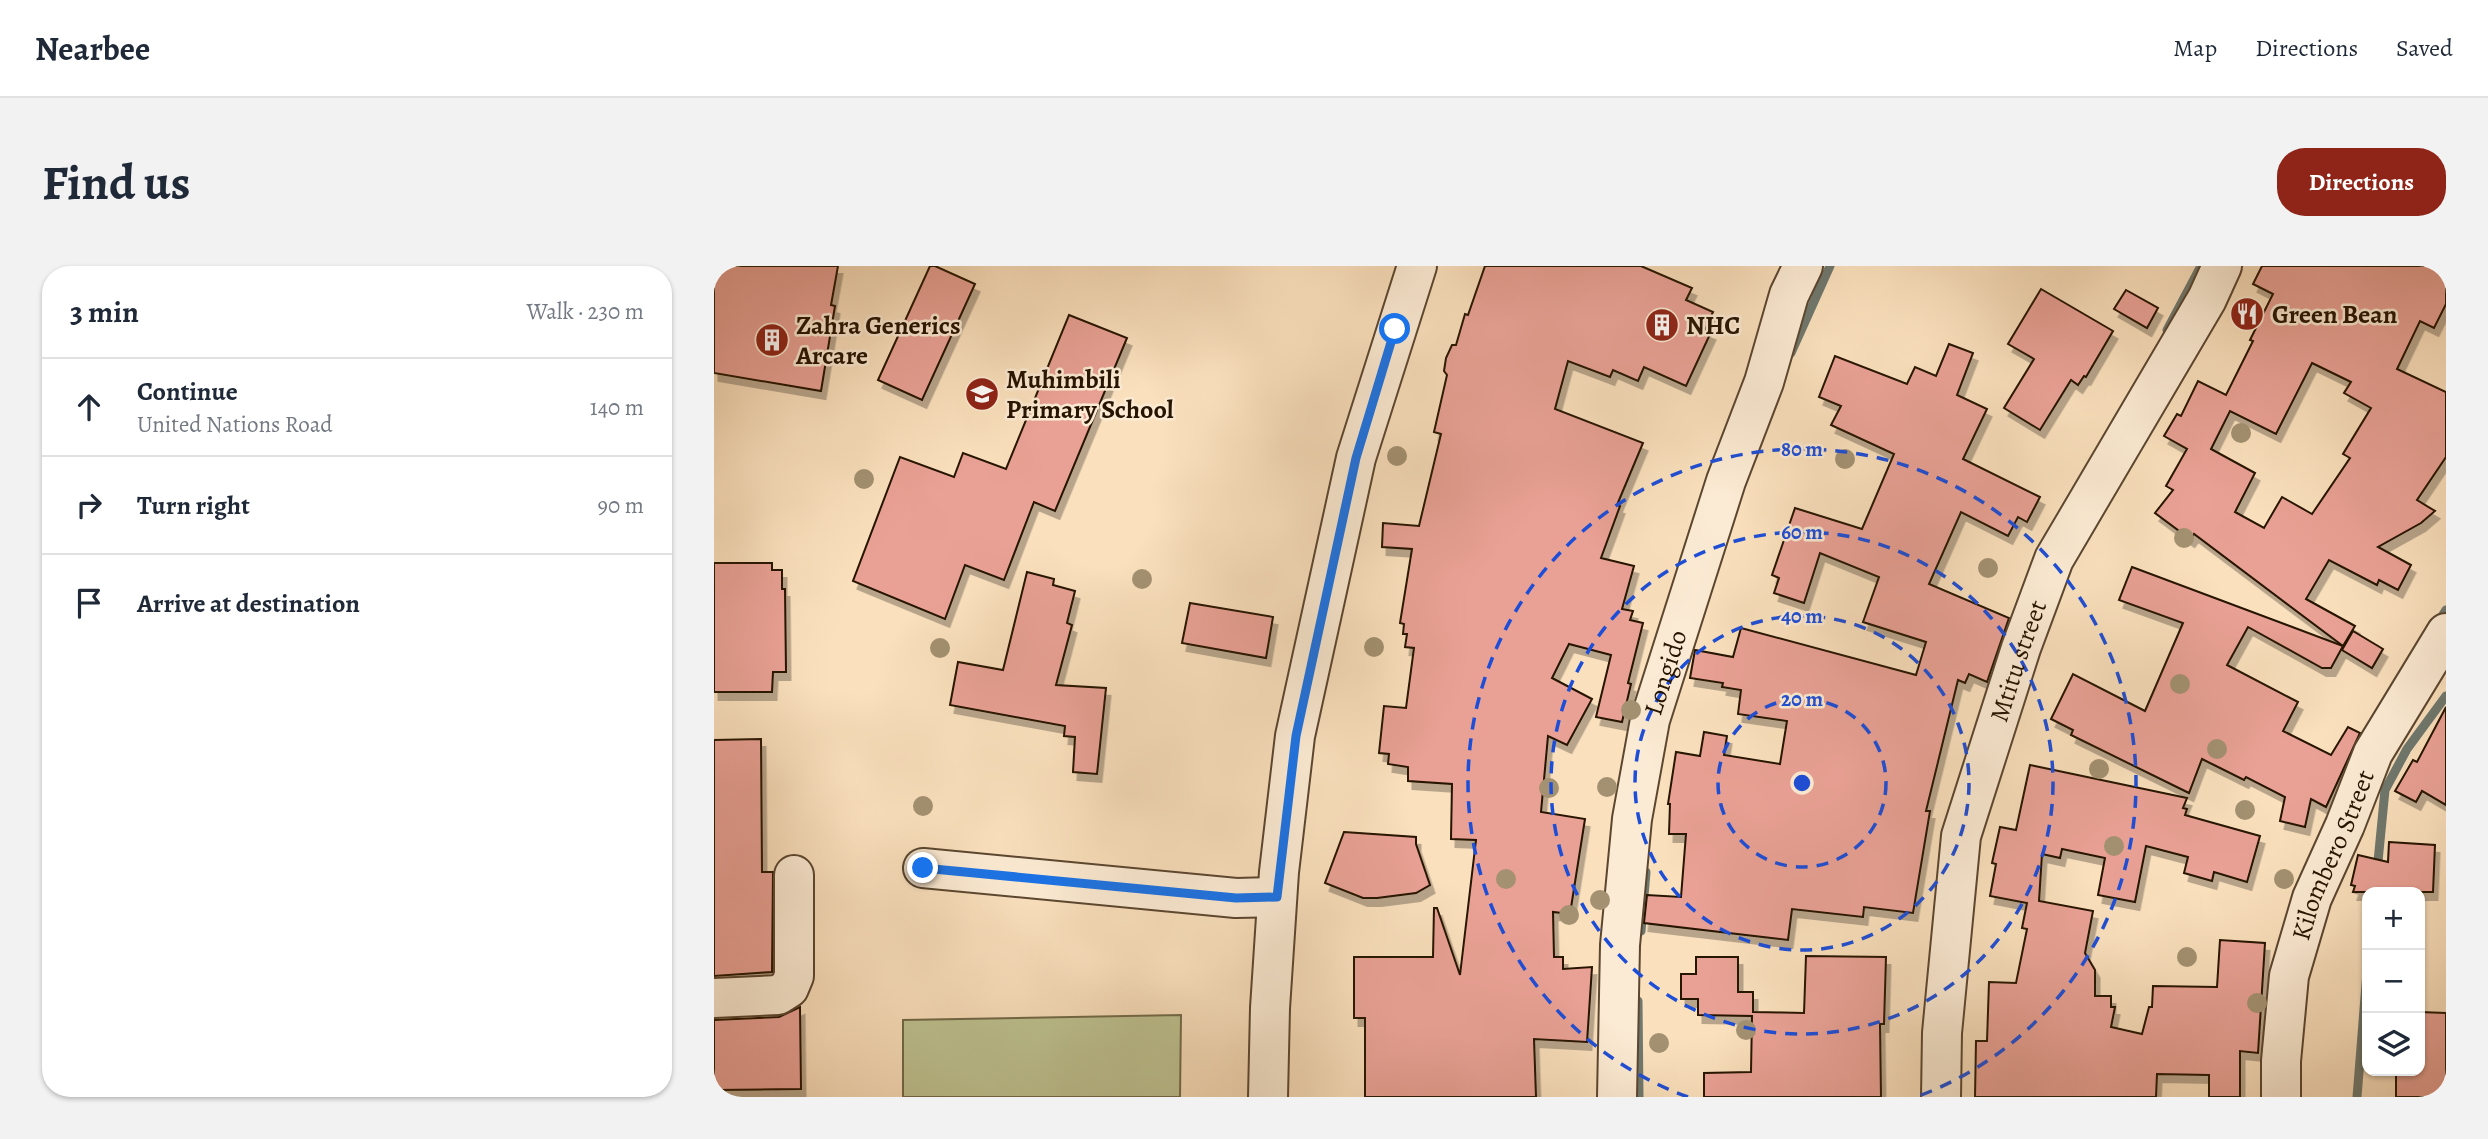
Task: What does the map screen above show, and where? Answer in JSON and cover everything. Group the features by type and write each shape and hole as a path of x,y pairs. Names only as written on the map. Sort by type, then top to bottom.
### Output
{"street":[{"path":"1268,1097 1277,897 1296,736 1353,471 1391,342 1417,266"},
{"name":"Longido","path":"1617,1097 1620,945 1632,819 1650,720 1726,481 1764,382 1788,295 1803,266"},
{"name":"Mtitu street","path":"1941,1097 1942,1033 1961,836 2021,648 2054,559 2207,299 2222,266"},
{"name":"Kilombero Street","path":"2281,1097 2281,1061 2290,976 2312,898 2374,753 2446,633"},
{"path":"923,868 1236,898 1277,897"},
{"path":"714,998 778,995 789,988 794,976 794,875"}],"green space":[{"path":"1181,1015 1180,1097 903,1097 903,1020"}],"building":[{"name":"Zahra Generics Arcare","path":"714,266 838,266 831,305 835,306 821,391 714,373"},
{"path":"930,266 975,284 922,400 878,380"},
{"path":"1485,266 1641,266 1692,288 1686,300 1713,312 1705,330 1711,332 1686,386 1644,367 1638,381 1613,370 1610,377 1568,361 1555,409 1643,443 1617,505 1620,506 1601,558 1634,566 1622,609 1633,611 1630,620 1643,623 1628,683 1631,684 1622,722 1596,717 1611,655 1569,644 1552,678 1592,699 1567,745 1548,736 1541,812 1585,819 1570,914 1553,912 1554,957 1563,957 1563,969 1592,967 1587,1042 1534,1039 1536,1097 1365,1097 1365,1018 1354,1018 1354,957 1433,957 1434,908 1437,908 1460,975 1476,840 1451,839 1452,784 1408,781 1408,767 1388,764 1389,754 1379,753 1384,706 1406,708 1414,648 1405,647 1407,634 1403,634 1404,624 1400,623 1412,549 1382,547 1383,523 1419,526 1441,434 1434,432 1447,375 1444,371 1446,358 1452,345 1456,345 1465,314 1468,315"},
{"path":"2262,266 2446,266 2446,304 2434,328 2420,321 2397,369 2446,392 2446,457 2417,500 2435,511 2421,523 2378,547 2411,565 2398,590 2379,580 2377,585 2329,560 2306,599 2355,626 2343,646 2194,534 2190,539 2155,513 2173,490 2166,486 2187,449 2164,436 2177,414 2181,416 2198,381 2226,395 2253,341 2250,340 2273,294 2253,284","holes":["2312,363 2351,382 2344,393 2371,408 2343,454 2350,458 2312,514 2282,497 2264,528 2235,512 2255,473 2211,449 2230,411 2276,434"]},
{"path":"2041,289 2113,331 2086,377 2084,376 2078,385 2071,380 2040,430 2004,408 2034,359 2008,344"},
{"path":"2126,290 2158,308 2147,328 2114,309"},
{"path":"1069,315 1127,338 1055,511 1034,502 1004,580 965,565 945,619 853,581 900,457 954,477 963,453 1006,469"},
{"path":"1949,344 1973,353 1957,395 1987,409 1963,459 2040,497 2027,522 2018,517 2008,536 1961,512 1929,584 2009,618 1987,682 1969,674 1965,683 1958,680 1926,811 1930,811 1913,913 1864,907 1863,917 1792,909 1788,940 1644,923 1647,895 1681,897 1686,834 1669,834 1668,804 1676,752 1700,756 1704,732 1727,736 1724,755 1780,764 1787,721 1738,714 1741,690 1722,687 1723,683 1690,678 1695,650 1733,657 1741,628 1916,675 1926,642 1863,622 1879,577 1820,553 1804,603 1774,593 1779,578 1772,575 1795,508 1862,529 1894,454 1831,425 1841,406 1819,397 1835,356 1907,384 1915,367 1936,376"},
{"path":"714,563 772,563 772,570 782,570 782,589 785,589 786,672 773,672 772,692 714,692"},
{"path":"2132,567 2343,646 2331,668 2322,668 2248,627 2227,665 2298,702 2283,731 2331,755 2348,727 2360,733 2326,807 2311,799 2305,827 2280,821 2285,797 2246,777 2244,780 2202,759 2189,793 2071,735 2073,730 2051,719 2073,674 2145,711 2183,623 2119,600"},
{"path":"1027,572 1054,579 1053,585 1075,591 1067,623 1072,625 1056,685 1106,688 1097,774 1073,772 1075,737 1064,736 1065,726 950,705 958,662 1003,670"},
{"path":"1190,603 1273,617 1266,658 1182,643"},
{"path":"2353,631 2383,649 2372,668 2342,650"},
{"path":"2446,707 2446,805 2422,791 2416,802 2395,791 2413,760 2417,762"},
{"path":"761,739 762,872 773,872 772,972 714,976 714,740"},
{"path":"2030,765 2187,798 2183,808 2187,809 2185,815 2260,836 2247,882 2214,872 2212,881 2184,873 2188,857 2146,846 2135,902 2098,895 2105,858 2062,849 2060,858 2042,854 2039,901 2093,911 2085,953 2095,970 2095,996 2111,996 2111,1007 2115,1007 2111,1027 2142,1034 2149,1007 2152,1007 2153,986 2217,987 2220,940 2265,943 2258,1053 2240,1051 2240,1097 2209,1097 2209,1075 2157,1074 2156,1097 1975,1097 1976,1041 1987,1041 1989,982 2016,983 2027,929 2022,928 2027,903 1990,896 1996,864 1992,863 2000,827 2016,830"},
{"path":"1344,832 1416,837 1430,885 1416,893 1363,898 1325,883"},
{"path":"2389,842 2435,845 2433,892 2425,892 2425,887 2362,887 2362,892 2353,892 2355,886 2351,885 2358,855 2388,862"},
{"path":"1806,956 1886,957 1884,1024 1880,1024 1881,1097 1704,1097 1704,1073 1751,1072 1752,1016 1698,1015 1698,999 1681,999 1681,974 1696,974 1696,957 1738,957 1738,992 1753,992 1753,1012 1804,1013"},
{"path":"800,1007 801,1089 714,1090 714,1020 779,1017"},
{"path":"2425,1012 2446,1013 2446,1097 2396,1097 2396,1076 2425,1076"}],"waterway":[{"path":"1791,353 1830,266"},
{"path":"2167,330 2201,266"},
{"path":"2437,624 2446,610"},
{"path":"2375,887 2385,790 2407,749 2446,696"},
{"path":"1641,931 1646,872"},
{"path":"1638,1001 1639,1097"},
{"path":"2357,1097 2364,1013"}],"place":[{"name":"Green Bean","path":"2247,314"},
{"name":"NHC","path":"1662,325"},
{"name":"Zahra Generics Arcare","path":"772,340"},
{"name":"Muhimbili Primary School","path":"982,394"}],"route":[{"path":"923,868 1236,898 1277,897 1296,736 1356,458 1395,329"}]}
